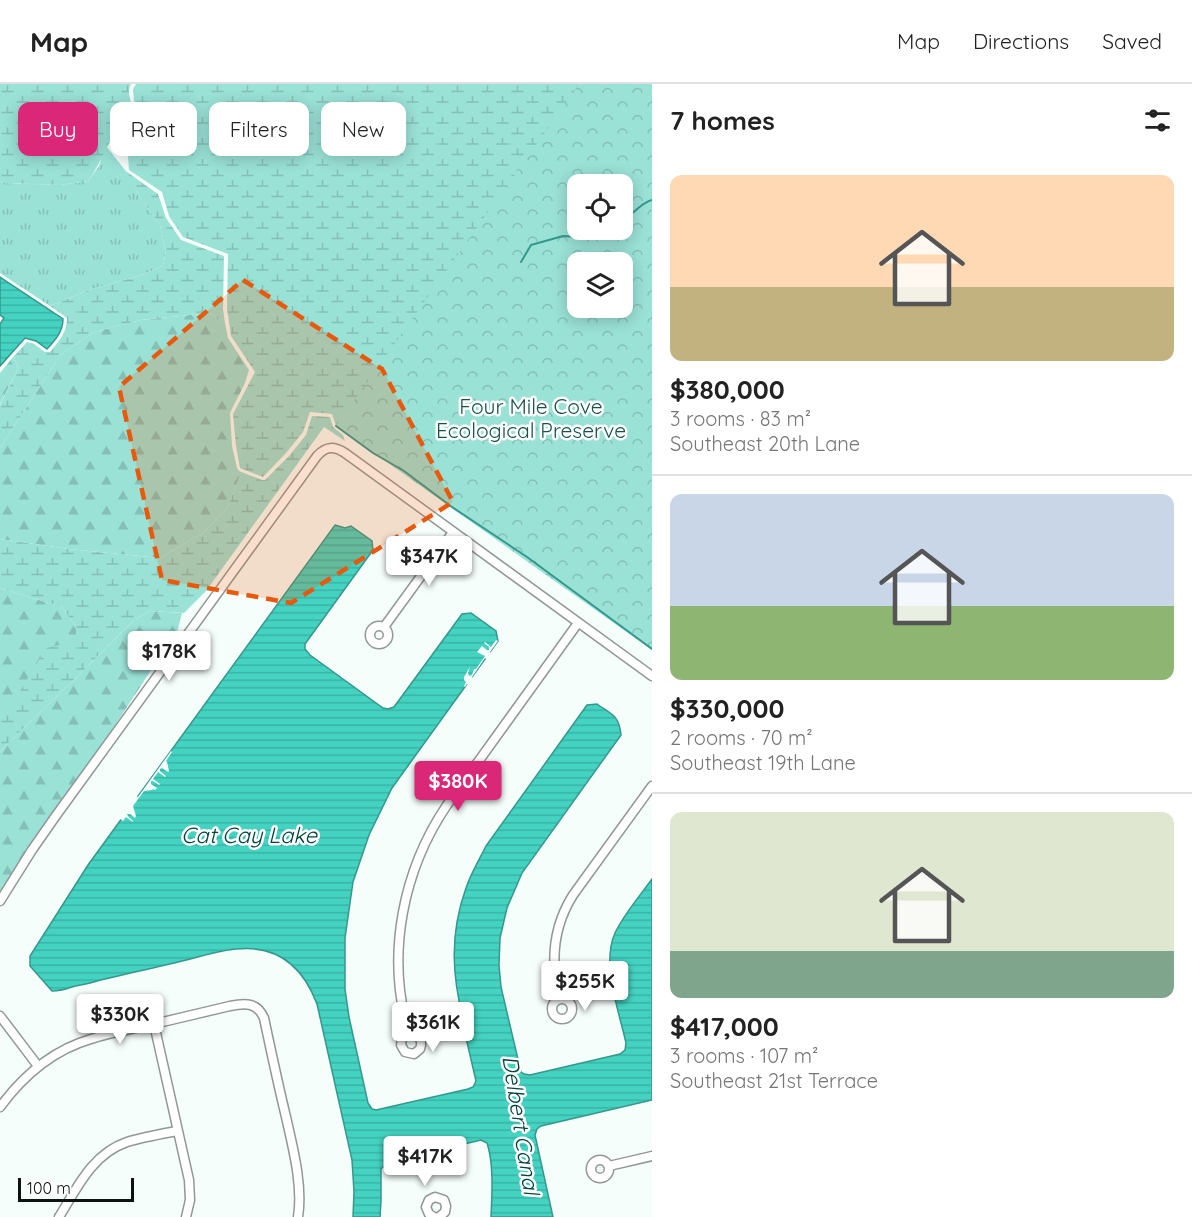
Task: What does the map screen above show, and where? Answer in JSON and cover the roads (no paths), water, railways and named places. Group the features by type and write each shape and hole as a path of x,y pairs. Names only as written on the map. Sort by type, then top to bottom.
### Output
{"street":[{"path":"0,900 60,809 317,456 327,449 334,448 342,451 652,676"},
{"path":"384,627 453,532"},
{"path":"408,1030 399,976 400,932 408,890 422,849 447,805 578,623"},
{"path":"560,998 554,951 557,932 565,909 652,786"},
{"path":"0,1107 38,1066 79,1043 112,1033 248,1004 256,1007 264,1018 299,1186 298,1217"},
{"path":"0,1016 38,1066"},
{"path":"154,1024 187,1171 190,1190 186,1217"},
{"path":"59,1217 89,1168 106,1152 132,1140 177,1131"},
{"path":"609,1166 652,1156"},
{"path":"434,1217 429,1215 426,1208 429,1200 435,1197 444,1200 446,1206 445,1212 439,1217"}],"water":[{"path":"0,277 63,319 63,324 56,339 47,349 36,341 25,338 0,366 0,324 4,318 0,315"},
{"path":"335,525 345,528 351,526 372,541 373,550 305,644 305,649 383,708 394,707 462,614 471,613 496,631 498,641 392,788 369,835 353,882 345,938 345,989 368,1103 372,1109 376,1110 473,1087 476,1081 457,991 454,957 457,923 468,882 486,846 587,705 597,704 614,716 619,723 621,735 522,873 507,908 500,938 501,987 521,1072 530,1075 620,1054 625,1050 626,1043 610,973 611,945 623,919 652,879 652,1100 541,1126 537,1129 535,1135 553,1217 491,1217 491,1160 487,1143 481,1140 389,1162 381,1169 380,1217 353,1217 352,1160 317,1004 296,969 277,955 252,949 223,951 55,991 52,991 30,966 30,956 88,865"}],"waterway":[{"path":"633,212 652,200"},
{"path":"521,262 531,245 567,236"},
{"path":"336,426 527,557 652,649"}],"park label":[{"name":"Four Mile Cove Ecological Preserve","path":"531,418"}],"water label":[{"name":"Cat Cay Lake","path":"249,835"},
{"name":"Delbert Canal","path":"521,1125"}]}
